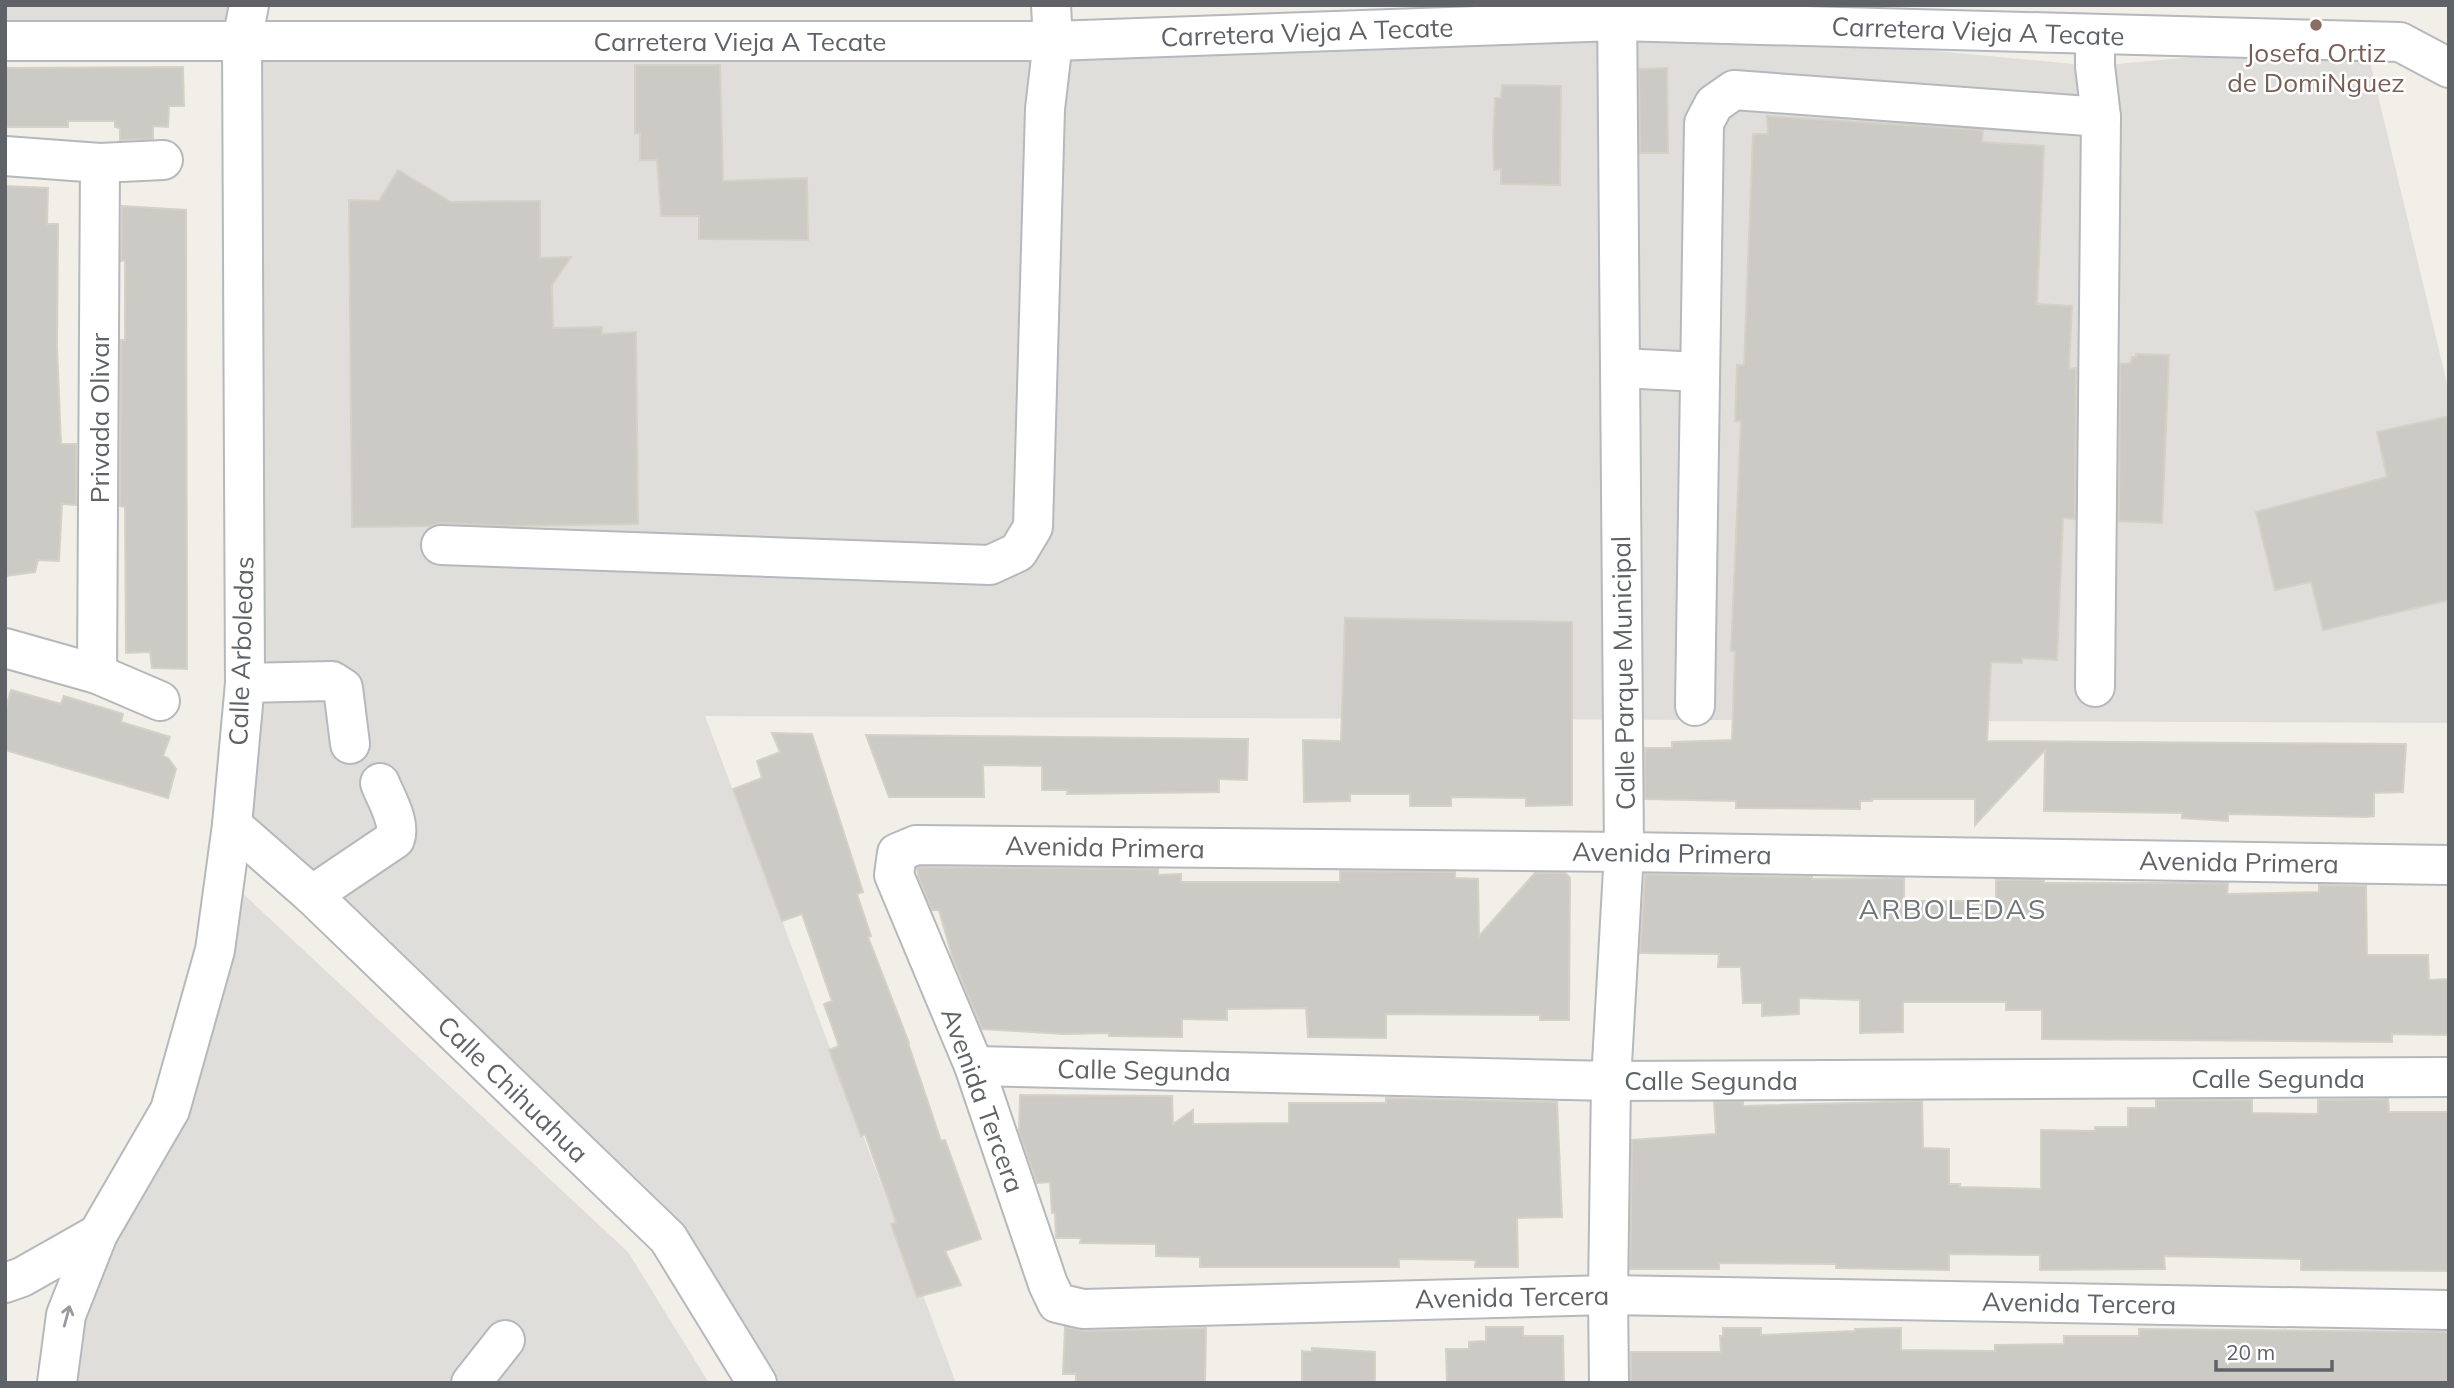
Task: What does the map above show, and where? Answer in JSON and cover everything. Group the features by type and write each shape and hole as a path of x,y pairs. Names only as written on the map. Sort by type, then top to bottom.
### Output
{"street":[{"name":"Carretera Vieja A Tecate","path":"5,41 246,23 1052,23 1617,13 2095,34 2400,42 2449,68"},
{"name":"Calle Parque Municipal","path":"1609,1383 1611,1080 1625,852 1617,13"},
{"name":"Calle Arboledas","path":"57,1383 66,1315 98,1234 170,1110 215,950 232,825 245,683 246,23"},
{"path":"441,545 990,565 1018,552 1033,527 1045,109 1052,23"},
{"path":"2095,34 2095,66 2101,117 2095,687"},
{"path":"1695,706 1704,123 1714,104 1734,90 2101,117"},
{"path":"5,156 100,163 163,160"},
{"name":"Privada Olivar","path":"97,674 100,163"},
{"path":"1620,368 1700,372"},
{"path":"5,648 97,674 160,701"},
{"path":"245,683 332,681 343,688 349,744"},
{"path":"312,895 395,839 398,831 380,783"},
{"name":"Calle Chihuahua","path":"232,825 312,895 668,1238 757,1383"},
{"name":"Avenida Primera","path":"897,853 916,845 1625,852 2449,865"},
{"name":"Avenida Tercera","path":"897,853 894,875 974,1066 1048,1284 1057,1303 1083,1309 1608,1294 2449,1310"},
{"name":"Calle Segunda","path":"974,1066 1611,1080 2449,1077"},
{"path":"5,1283 98,1234"},
{"path":"471,1383 505,1340"}],"shaded area":[{"path":"5,5 255,5 248,37 5,38"},
{"path":"1617,21 2095,66 2365,41 2449,392 2449,723 705,716 956,1383 757,1383 668,1238 232,825 242,41"},
{"path":"225,877 628,1252 709,1383 57,1383 170,1110"}],"building":[{"path":"635,65 720,65 723,181 807,178 808,240 699,239 699,216 661,216 657,160 640,160 640,133 635,133"},
{"path":"183,67 184,106 169,106 168,127 153,126 153,139 120,140 120,128 115,127 115,121 68,121 68,127 5,127 5,68"},
{"path":"1667,68 1668,153 1640,153 1639,69"},
{"path":"1502,85 1561,86 1560,185 1501,184 1501,169 1494,170 1493,142 1495,98 1501,98"},
{"path":"1767,116 1983,130 1982,142 2044,146 2037,304 2072,306 2069,369 2076,368 2075,519 2063,518 2057,660 2022,658 2022,663 1991,662 1987,741 2406,744 2403,792 2374,793 2374,816 2366,817 2228,814 2228,821 2182,818 2182,813 2044,811 2045,750 1975,825 1975,799 1872,799 1860,801 1860,809 1736,808 1736,801 1645,799 1645,748 1672,748 1672,742 1732,740 1735,651 1731,651 1741,421 1735,421 1737,365 1744,365 1753,134 1768,134"},
{"path":"398,170 451,202 540,201 540,258 571,257 552,285 553,328 602,327 602,334 636,332 638,524 507,526 442,523 430,526 352,527 349,200 379,201"},
{"path":"5,186 48,188 47,224 58,224 57,347 61,444 76,444 76,505 62,504 59,561 38,560 35,572 5,576"},
{"path":"122,206 186,210 187,669 152,668 150,652 126,653 125,507 120,506 121,340 125,340 125,260 121,261"},
{"path":"2136,354 2169,355 2162,523 2119,521 2120,364 2131,363"},
{"path":"2449,416 2449,600 2323,630 2311,582 2275,590 2256,512 2387,477 2377,432"},
{"path":"1345,618 1572,622 1572,805 1526,806 1526,798 1451,797 1451,806 1410,806 1410,794 1350,794 1350,801 1304,802 1303,740 1341,741"},
{"path":"11,690 61,704 64,696 123,714 121,722 170,737 163,756 168,758 176,769 168,798 5,750 5,712"},
{"path":"772,733 812,734 863,892 857,894 871,936 868,937 909,1043 941,1141 945,1140 981,1239 945,1251 961,1285 917,1297 891,1224 896,1222 865,1134 861,1136 829,1050 839,1046 824,1004 832,1001 802,914 782,921 733,789 762,778 757,761 780,752"},
{"path":"866,735 1248,739 1247,780 1219,779 1219,792 1067,794 1068,790 1042,790 1042,766 983,765 984,797 889,797"},
{"path":"917,868 1158,869 1158,875 1181,874 1181,882 1340,882 1340,871 1455,872 1455,878 1478,879 1479,936 1535,873 1565,873 1570,878 1569,1020 1540,1020 1540,1015 1386,1014 1386,1038 1308,1037 1306,1008 1227,1009 1227,1020 1182,1019 1182,1037 982,1029 952,956 939,910 932,910 919,878"},
{"path":"1645,874 1812,879 1904,878 1904,901 1996,901 1996,880 2044,880 2044,883 2228,883 2227,894 2319,892 2319,885 2366,886 2367,955 2428,955 2429,980 2449,979 2449,1035 2392,1034 2392,1042 2042,1039 2042,1010 2006,1010 2006,1002 1903,1002 1903,1032 1860,1033 1860,1000 1799,998 1799,1014 1762,1016 1762,1003 1743,1003 1741,967 1718,967 1719,954 1640,953"},
{"path":"1020,1095 1172,1096 1173,1124 1193,1110 1193,1124 1289,1123 1289,1103 1386,1103 1386,1098 1557,1102 1562,1217 1517,1218 1518,1267 1475,1267 1476,1260 1399,1259 1399,1267 1200,1267 1200,1257 1156,1256 1156,1244 1080,1243 1081,1238 1056,1238 1050,1182 1037,1183 1019,1132"},
{"path":"2388,1099 2389,1112 2449,1112 2449,1271 2301,1270 2301,1259 2164,1256 2165,1269 2040,1270 2040,1255 1949,1254 1949,1270 1836,1268 1836,1264 1719,1263 1719,1269 1630,1269 1632,1140 1716,1134 1714,1102 1743,1102 1743,1106 1922,1101 1923,1148 1949,1149 1949,1184 1960,1184 1960,1187 2041,1189 2041,1130 2095,1131 2095,1127 2128,1127 2128,1108 2156,1108 2156,1100 2252,1100 2252,1113 2318,1114 2318,1100"},
{"path":"1065,1327 1084,1331 1206,1328 1205,1383 1076,1383 1076,1374 1063,1374"},
{"path":"1486,1327 1523,1327 1523,1336 1563,1336 1564,1383 1447,1383 1446,1349 1469,1349 1469,1342 1486,1341"},
{"path":"1723,1328 1761,1328 1761,1335 1901,1328 1901,1350 1995,1351 1995,1345 2064,1344 2064,1336 2139,1336 2139,1329 2449,1332 2449,1383 1631,1383 1631,1352 1721,1352 1720,1336 1723,1336"},
{"path":"1312,1348 1375,1352 1375,1383 1302,1383 1302,1351 1312,1352"}],"place":[{"name":"Josefa Ortiz de DomiNguez","path":"2316,25"}],"district":[{"name":"ARBOLEDAS","path":"1953,908"}]}
